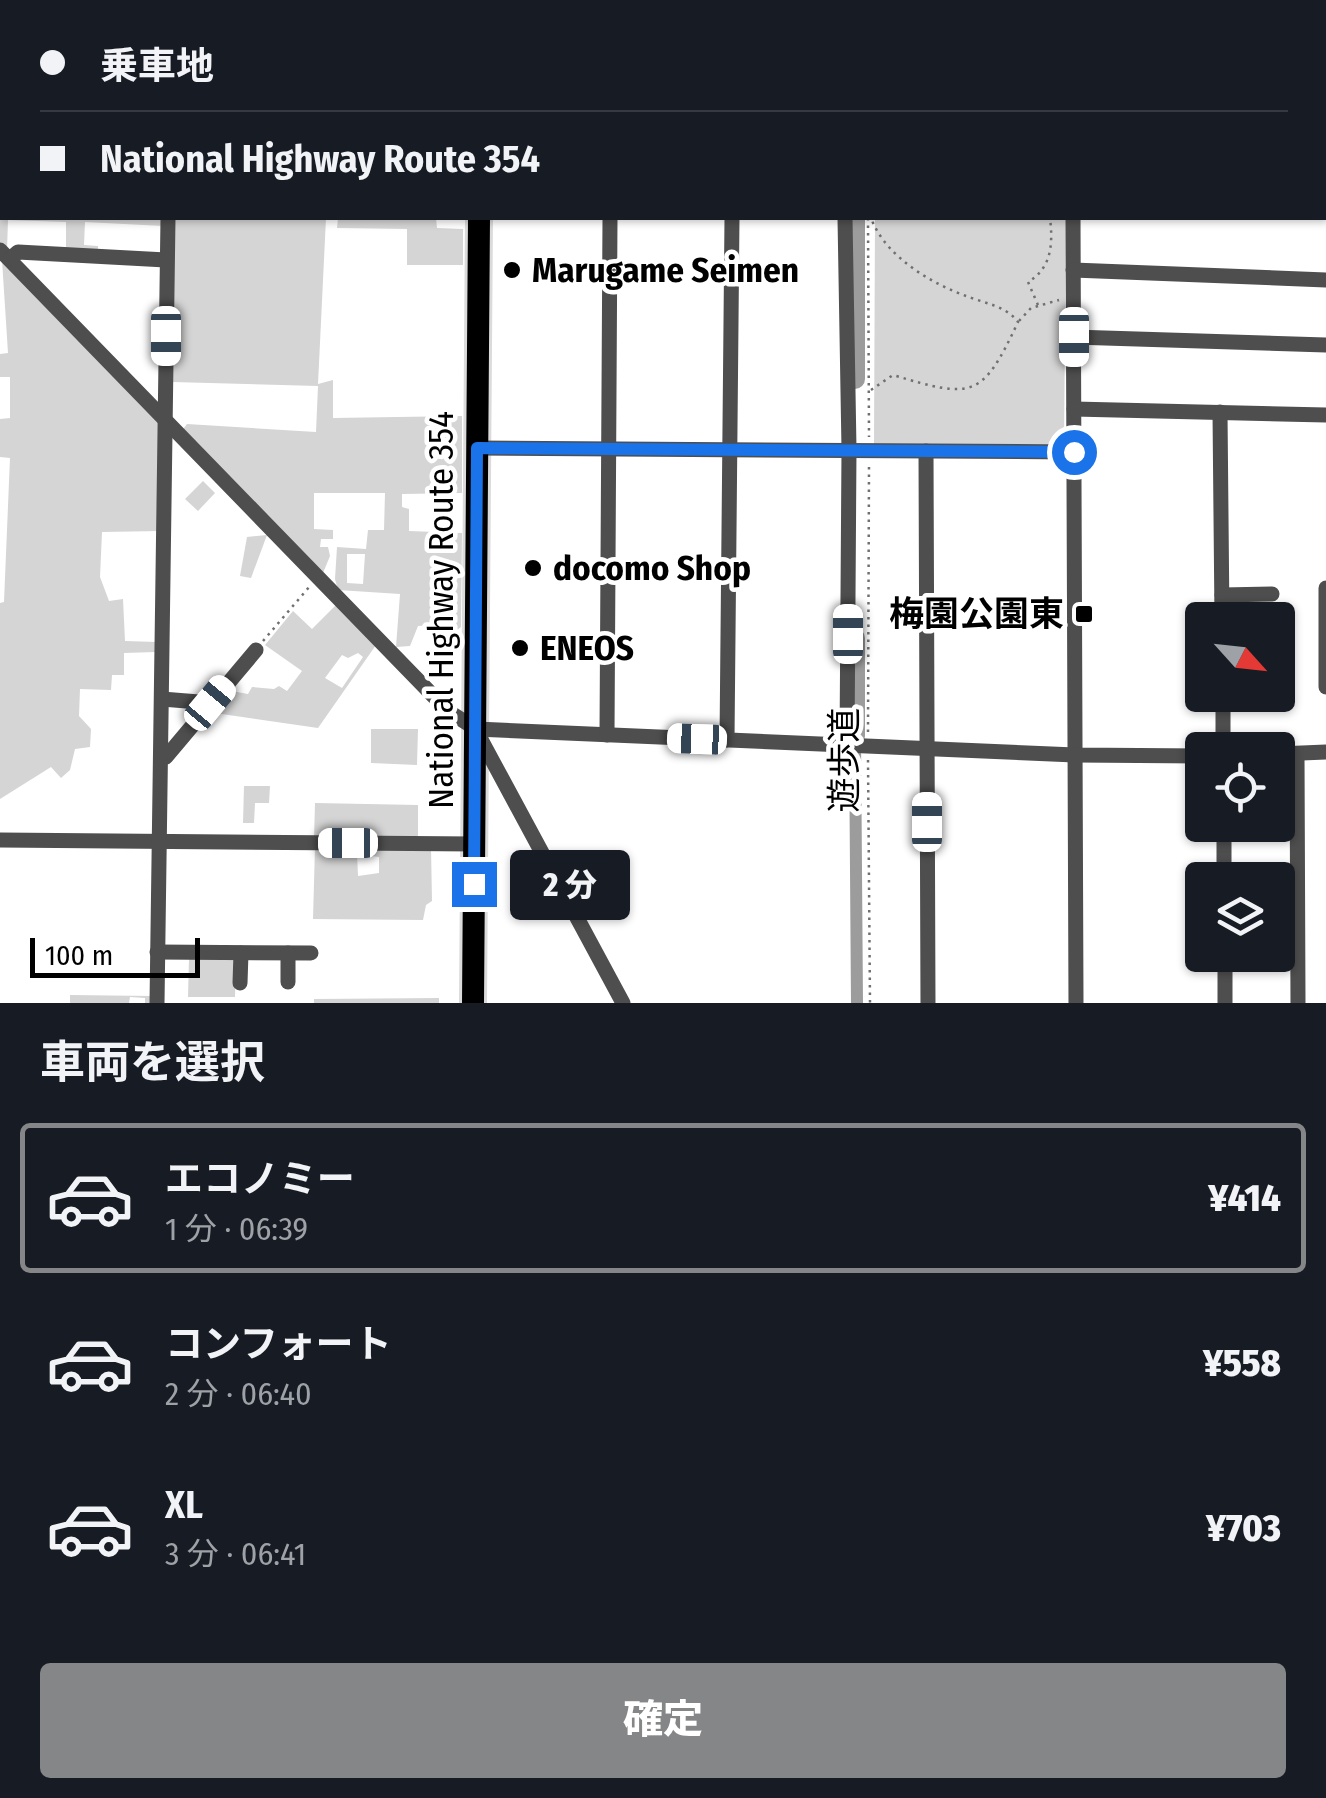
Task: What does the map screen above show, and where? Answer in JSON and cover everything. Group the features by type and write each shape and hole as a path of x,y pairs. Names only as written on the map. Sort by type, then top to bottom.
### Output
{"highway":[{"name":"National Highway Route 354","path":"473,1003 479,220"}],"street":[{"path":"156,1003 168,220"},
{"path":"607,735 610,220"},
{"path":"727,740 732,220"},
{"path":"845,220 856,746"},
{"path":"1073,220 1076,1003"},
{"path":"5,255 18,252 166,260"},
{"path":"5,255 448,712 476,730 623,1003"},
{"path":"1074,270 1326,280"},
{"path":"1074,337 1326,345"},
{"path":"1074,409 1326,415"},
{"path":"1220,412 1222,602"},
{"path":"477,448 1074,452"},
{"path":"926,450 928,1003"},
{"path":"1326,588 1326,688"},
{"path":"1222,596 1272,594"},
{"path":"161,757 166,757 256,650"},
{"path":"162,699 210,703"},
{"path":"476,730 1075,755 1185,756"},
{"path":"1298,1003 1297,754 1326,752"},
{"path":"0,840 474,844"},
{"path":"157,952 311,954"},
{"path":"240,983 241,953"},
{"path":"288,953 288,982"},
{"path":"1224,972 1225,1003"}],"path":[{"name":"遊歩道","path":"870,220 869,450 856,746 870,1003"},
{"path":"871,220 885,244 899,257 938,284 1004,309 1018,322"},
{"path":"1038,305 1028,282 1039,276 1050,255 1050,220"},
{"path":"869,392 893,375 950,391 964,390 996,368 1018,322 1031,308 1074,300"},
{"path":"256,650 318,577"}],"shaded area":[{"path":"0,220 8,220 7,250 0,244"},
{"path":"8,220 163,220 163,226 85,222 84,245 98,246 98,250 66,250 66,222"},
{"path":"174,220 326,220 318,384 333,380 333,418 462,416 462,493 402,494 402,507 409,509 409,531 462,533 461,627 456,631 448,629 442,637 434,636 435,625 418,626 410,646 396,647 400,594 338,590 337,547 366,549 368,530 384,530 385,493 314,493 314,529 333,530 333,539 321,539 320,547 328,547 330,556 323,573 181,432 187,424 316,432 318,386 172,382","holes":["347,554 365,554 363,584 347,583"]},
{"path":"338,220 436,220 437,228 463,229 463,265 407,265 407,229 337,228"},
{"path":"875,220 1066,220 1064,445 874,446"},
{"path":"2,260 162,424 161,531 102,532 100,577 109,601 123,599 125,641 157,642 156,652 124,653 124,675 112,675 111,690 80,689 79,716 91,729 90,747 75,749 70,770 61,778 51,767 0,799 0,603 4,602 10,458 0,457 0,419 10,418 10,377 0,377 0,354 8,353"},
{"path":"203,481 215,493 198,511 185,499"},
{"path":"267,535 251,578 240,576 247,537"},
{"path":"337,604 376,645 318,728 208,712 226,690 248,694 252,687 279,686 287,691 302,671 265,645 293,611 312,629","holes":["358,653 363,657 342,688 325,678 342,655 348,658"]},
{"path":"371,729 418,729 417,765 371,763"},
{"path":"244,786 270,786 269,803 255,803 254,823 243,823"},
{"path":"315,803 418,805 418,839 314,839"},
{"path":"315,847 431,848 432,901 426,905 423,920 313,919","holes":["357,854 379,857 379,873 358,876"]},
{"path":"189,959 236,959 235,997 188,997"},
{"path":"70,995 152,996 152,1003 130,997 129,1003 70,1003"},
{"path":"439,998 439,1003 314,1003 314,999"}],"waterway":[{"path":"855,220 855,379"},
{"path":"855,638 855,736"},
{"path":"855,736 857,1003"}],"place":[{"name":"Marugame Seimen","path":"512,270"},
{"name":"docomo Shop","path":"533,568"},
{"name":"梅園公園東","path":"1084,614"},
{"name":"ENEOS","path":"520,648"}],"route":[{"path":"474,884 477,448 1074,452"}]}
